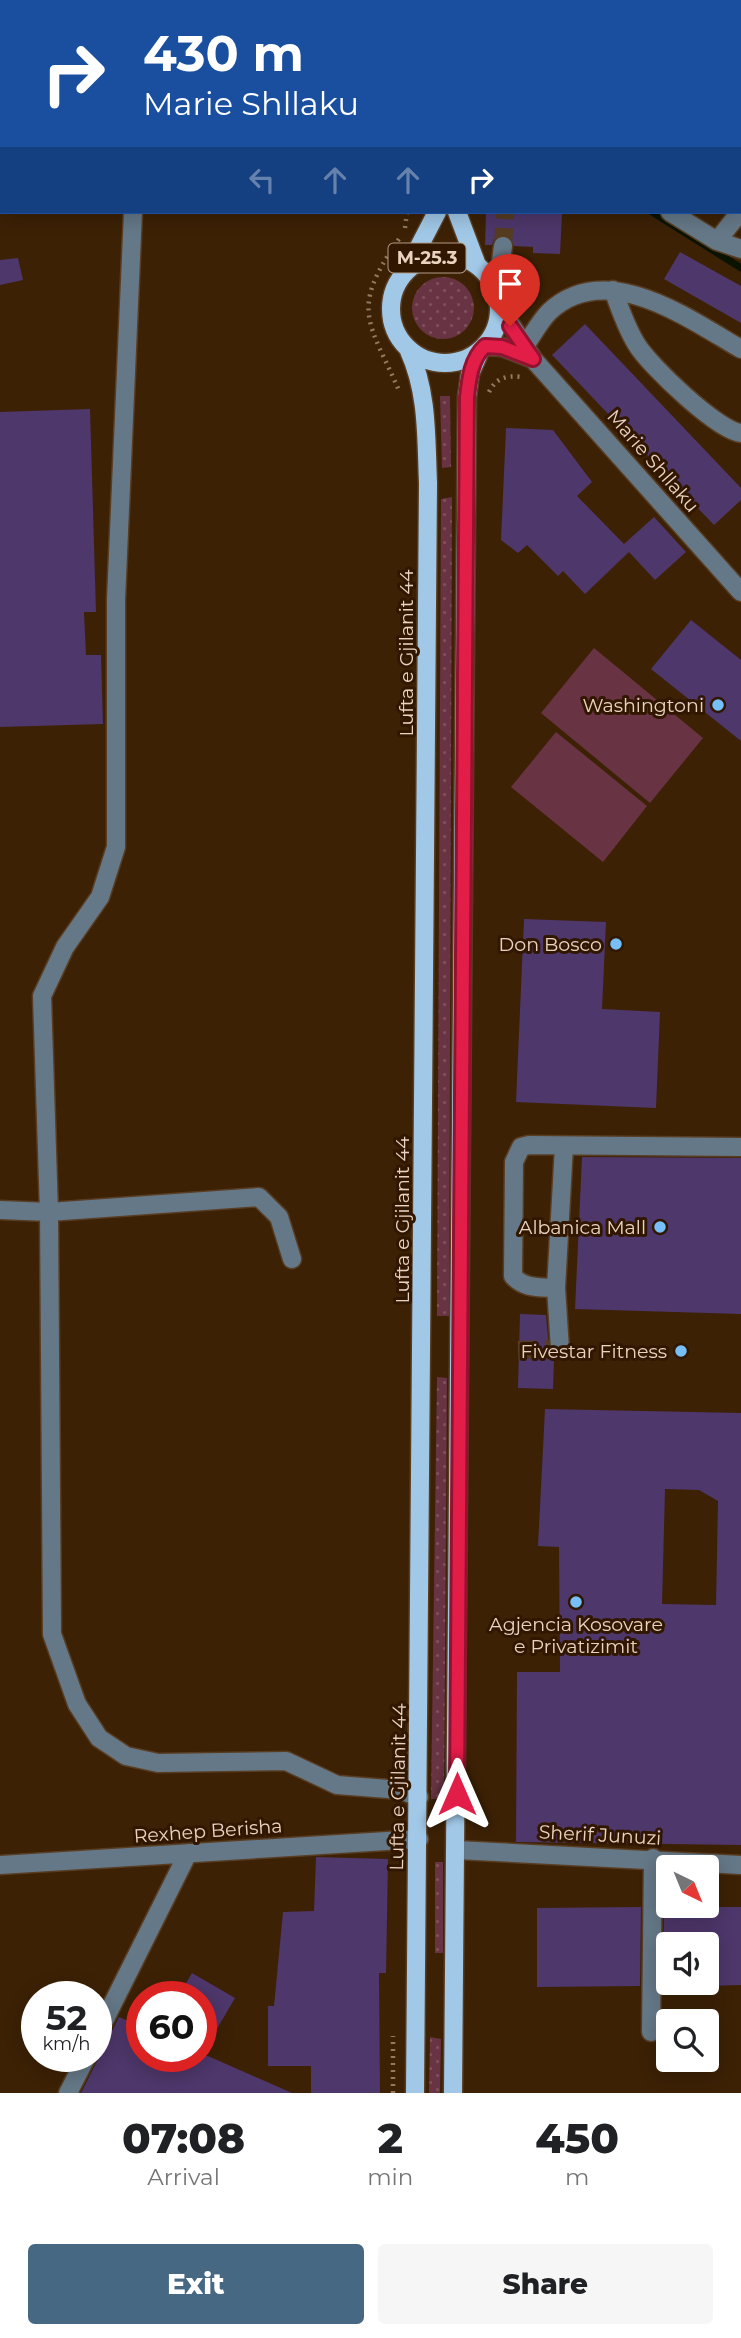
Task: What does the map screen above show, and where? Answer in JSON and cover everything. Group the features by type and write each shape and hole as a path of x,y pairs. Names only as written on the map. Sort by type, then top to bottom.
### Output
{"main road":[{"name":"M-25.3","path":"410,351 398,337 391,311 396,285 407,270 436,214"},
{"name":"M-25.3","path":"458,214 477,265"},
{"name":"M-25.3","path":"407,270 419,261 449,254 477,265 489,276 498,300"},
{"path":"453,2093 467,397 470,374 498,322 498,300"},
{"path":"410,351 426,360 444,364 463,361 482,349"},
{"name":"Lufta e Gjilanit 44","path":"410,351 422,378 428,483 415,2093"}],"street":[{"path":"133,214 116,600 116,847 100,897 65,947 42,996 49,1212 52,1634 77,1704 99,1738 126,1756 158,1763 286,1761 337,1785 401,1790 419,1797"},
{"path":"673,214 717,241 741,249"},
{"path":"717,241 738,214"},
{"path":"498,300 503,246"},
{"path":"613,290 637,346 651,364 716,420 741,433"},
{"path":"529,353 550,312 581,294 613,290 668,307 741,349"},
{"name":"Marie Shllaku","path":"498,300 529,353 741,592"},
{"name":"Marie Shllaku","path":"482,349 502,347 529,353"},
{"path":"556,1288 528,1286 513,1276 514,1162 521,1147 529,1144 741,1147"},
{"path":"560,1349 556,1288 564,1146"},
{"path":"0,1210 49,1212 259,1197 279,1217 292,1259"},
{"name":"Rexhep Berisha","path":"0,1864 419,1839"},
{"name":"Sherif Junuzi","path":"457,1850 653,1858 741,1865"},
{"path":"112,2005 188,1853"},
{"path":"651,2032 653,1858"},
{"path":"68,2093 79,2072"}],"shaded area":[{"path":"443,277 465,286 474,308 465,330 443,339 421,330 412,308 421,286"},
{"path":"440,396 450,396 451,467 442,468"},
{"path":"452,497 449,1316 437,1316 441,499"},
{"path":"594,648 703,738 650,803 541,713"},
{"path":"556,732 647,806 603,862 511,787"},
{"path":"437,1377 447,1378 444,1799 431,1799"},
{"path":"435,1862 443,1862 443,1953 435,1953"},
{"path":"430,2037 441,2039 440,2093 429,2093"}],"building":[{"path":"486,214 562,214 560,254 533,253 533,247 514,246 510,237 504,235 494,239 492,245 485,245"},
{"path":"680,252 741,286 741,323 664,279"},
{"path":"18,258 23,280 0,285 0,260"},
{"path":"585,324 741,488 741,500 714,525 552,355"},
{"path":"90,409 96,612 84,612 86,655 101,655 103,724 0,727 0,412"},
{"path":"506,428 553,430 592,482 577,496 624,544 654,517 686,552 655,580 629,552 585,594 563,571 558,576 527,545 518,553 501,540"},
{"name":"Washingtoni","path":"691,620 741,660 741,741 651,669"},
{"path":"524,919 606,922 602,1009 660,1012 656,1108 516,1102"},
{"name":"Albanica Mall","path":"582,1157 741,1158 741,1314 575,1309"},
{"path":"520,1314 546,1315 549,1350 554,1359 553,1389 518,1388"},
{"path":"545,1409 741,1413 741,1845 516,1842 517,1672 560,1672 559,1547 538,1546","holes":["665,1489 699,1490 718,1501 716,1605 662,1604"]},
{"path":"316,1857 388,1859 386,1973 379,1973 380,2093 311,2093 311,2066 268,2066 268,2006 274,2006 283,1912 314,1911"},
{"path":"641,1907 640,1986 537,1987 537,1908"},
{"path":"719,1907 741,1907 741,1985 719,1986 719,1932 664,1932 664,1918 719,1918"},
{"path":"192,1973 206,1981 187,1981"},
{"path":"217,1988 235,1998 217,2029"},
{"path":"119,2017 126,2020 126,2072 217,2072 217,2060 292,2093 81,2093 92,2072 112,2072 112,2031"}],"waterway":[{"path":"655,214 741,268"}],"tunnel":[{"path":"503,246 505,214"},
{"path":"518,1350 554,1349"}],"place":[{"name":"Washingtoni","path":"718,705"},
{"name":"Don Bosco","path":"616,944"},
{"name":"Albanica Mall","path":"660,1227"},
{"name":"Fivestar Fitness","path":"681,1351"},
{"name":"Agjencia Kosovare e Privatizimit","path":"576,1602"}],"route":[{"path":"457,1794 467,397 470,374 485,346 502,347 533,359 510,326"}]}
